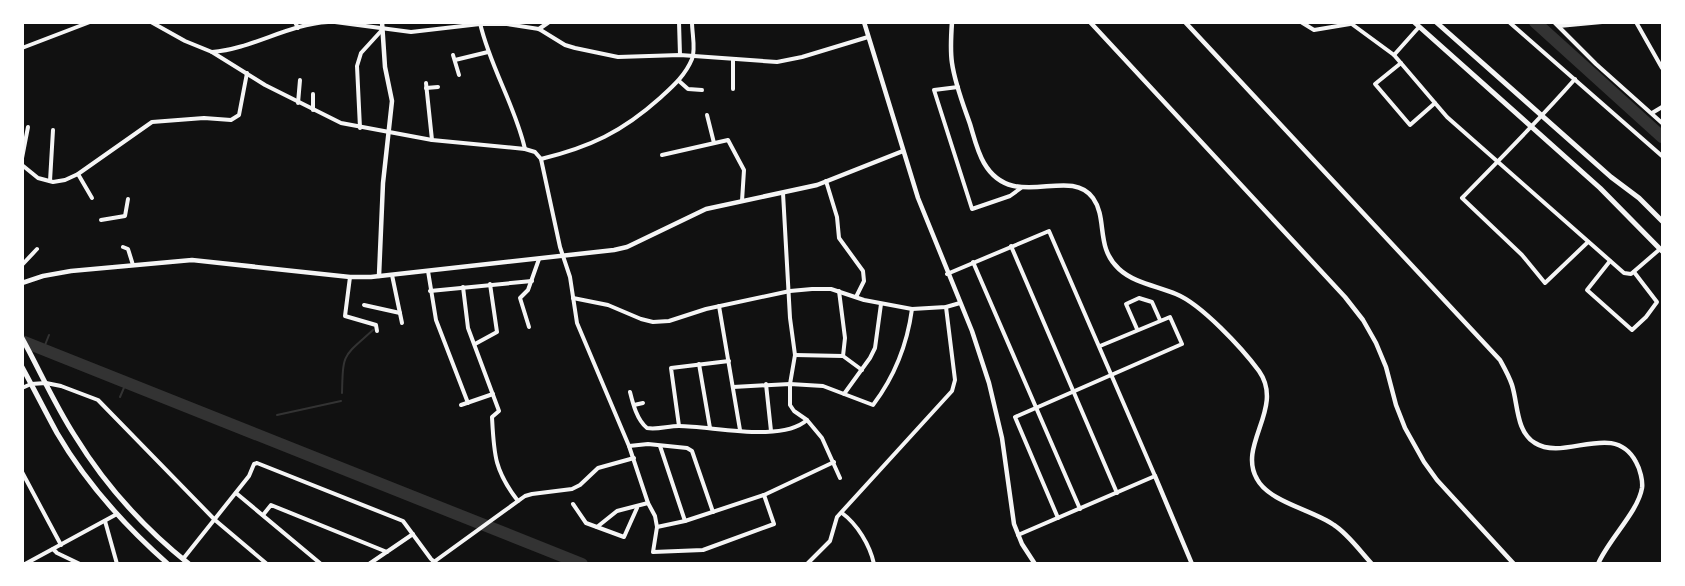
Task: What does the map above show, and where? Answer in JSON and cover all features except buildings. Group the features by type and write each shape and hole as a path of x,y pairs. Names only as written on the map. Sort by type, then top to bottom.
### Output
{"main road":[{"path":"1414,22 1600,188 1662,248"},
{"path":"1436,22 1611,177 1639,198 1662,221"},
{"path":"22,338 75,436 100,474 137,517 181,561 189,564"},
{"path":"22,367 72,456 117,514 168,564"}],"street":[{"path":"22,48 90,22"},
{"path":"151,22 185,41 212,52 298,103 341,123 389,134 535,152 541,159 580,331 629,447 648,504 655,516 657,527 653,552 703,550 774,524 764,495"},
{"path":"295,22 298,28"},
{"path":"212,52 229,50 298,28 328,22"},
{"path":"335,22 382,30 411,32 480,23 507,24 539,29 565,45 612,56 680,55 777,62 802,57 868,37"},
{"path":"379,276 383,183 392,92 385,67 381,22"},
{"path":"539,29 549,22"},
{"path":"678,22 680,55"},
{"path":"541,159 579,150 622,128 679,81 693,56 692,22"},
{"path":"864,22 924,216 977,345 994,403 1018,535 1035,564"},
{"path":"952,22 952,63 984,163 999,179 1021,188 1065,185 1077,186 1087,191 1098,207 1102,239 1107,253 1118,268 1136,280 1177,294 1202,309 1261,374 1267,399 1266,411 1251,463 1258,482 1274,495 1326,519 1337,527 1372,564"},
{"path":"1090,22 1345,297 1363,320 1383,358 1396,405 1417,451 1437,480 1514,564"},
{"path":"1185,22 1500,360 1512,387 1520,422 1534,443 1547,448 1558,448 1600,442 1625,449 1634,457 1639,466 1642,488 1635,505 1605,549 1598,564"},
{"path":"1301,22 1314,30 1350,23 1394,55 1447,117 1624,273 1634,272 1662,248"},
{"path":"1509,22 1662,156"},
{"path":"1556,24 1602,22"},
{"path":"1636,22 1662,68"},
{"path":"480,23 488,52 517,119 525,149"},
{"path":"1556,24 1596,64 1662,123"},
{"path":"1394,55 1419,27"},
{"path":"360,128 357,66 361,53 382,30"},
{"path":"459,75 454,58 488,52"},
{"path":"733,59 733,89"},
{"path":"1401,63 1375,84 1410,125 1435,103"},
{"path":"22,165 38,178 50,181 65,180 78,174 152,122 204,118 231,120 239,115 247,74"},
{"path":"298,103 300,80"},
{"path":"1575,80 1462,198 1522,255 1545,283 1588,242"},
{"path":"679,81 688,88 702,90"},
{"path":"432,140 426,86 438,87"},
{"path":"958,87 934,90 972,209 1010,196 1021,188"},
{"path":"313,94 313,110"},
{"path":"1652,113 1662,107"},
{"path":"706,115 714,143"},
{"path":"22,158 28,126"},
{"path":"50,181 53,130"},
{"path":"662,154 728,140 744,170 742,201"},
{"path":"22,283 50,274 192,260 350,277 379,276 627,247 697,213 826,181 903,151"},
{"path":"78,174 92,198"},
{"path":"826,181 837,217 839,238 863,271 864,281 856,297"},
{"path":"783,193 790,318 795,355 790,384 790,405 822,438 840,478"},
{"path":"101,220 125,216 128,199"},
{"path":"947,274 1049,231 1192,564"},
{"path":"1011,246 1117,493"},
{"path":"123,247 128,249 133,265"},
{"path":"22,265 37,249"},
{"path":"529,327 520,298 528,290 539,259"},
{"path":"1611,261 1587,290 1632,330 1657,302 1634,272"},
{"path":"973,262 1080,508"},
{"path":"428,271 436,320 468,403"},
{"path":"392,275 402,323"},
{"path":"350,277 345,316 376,325 377,331"},
{"path":"430,291 531,281"},
{"path":"474,344 496,332 490,284"},
{"path":"463,287 468,328 499,411 492,417 496,462 504,482 518,501"},
{"path":"573,298 608,305 653,322 681,318 719,306 790,291 812,289 839,291 880,304 912,309 946,307 960,303"},
{"path":"839,291 845,338 843,356"},
{"path":"1137,329 1126,304 1139,298 1152,302 1160,320"},
{"path":"844,394 875,348 880,304"},
{"path":"364,305 400,313"},
{"path":"719,306 740,430"},
{"path":"807,564 830,541 837,517 952,391 955,380 946,307"},
{"path":"733,387 766,384 823,386 873,405 900,362 907,341 912,309"},
{"path":"1058,518 1015,417 1035,406 1182,344 1170,317 1100,346"},
{"path":"795,355 843,356 862,370"},
{"path":"679,426 671,368 729,361"},
{"path":"699,364 710,428"},
{"path":"22,388 46,382 98,400 214,520 267,564"},
{"path":"766,384 771,431"},
{"path":"630,392 646,428 679,426 766,433 799,426 807,420"},
{"path":"461,405 493,394"},
{"path":"634,405 643,403"},
{"path":"629,447 648,444 687,448 692,451 713,512"},
{"path":"660,446 685,521"},
{"path":"181,561 257,463 403,521 434,563 518,501 532,494 572,489 580,485 598,468 633,458"},
{"path":"657,527 685,521 764,495 834,462"},
{"path":"22,472 61,545"},
{"path":"1018,535 1155,476"},
{"path":"236,493 321,564"},
{"path":"573,504 586,523 624,537 637,508"},
{"path":"597,527 617,511 648,504"},
{"path":"263,515 271,506 387,552"},
{"path":"842,513 849,518 862,536 874,564"},
{"path":"26,564 117,514"},
{"path":"105,521 117,564"},
{"path":"369,564 412,534"},
{"path":"53,549 80,564"}],"waterway":[{"path":"1535,22 1662,137"},
{"path":"342,393 344,362 350,351 373,330"},
{"path":"43,350 49,335"},
{"path":"22,341 582,564"},
{"path":"120,397 126,383"},
{"path":"277,415 341,401"}]}
